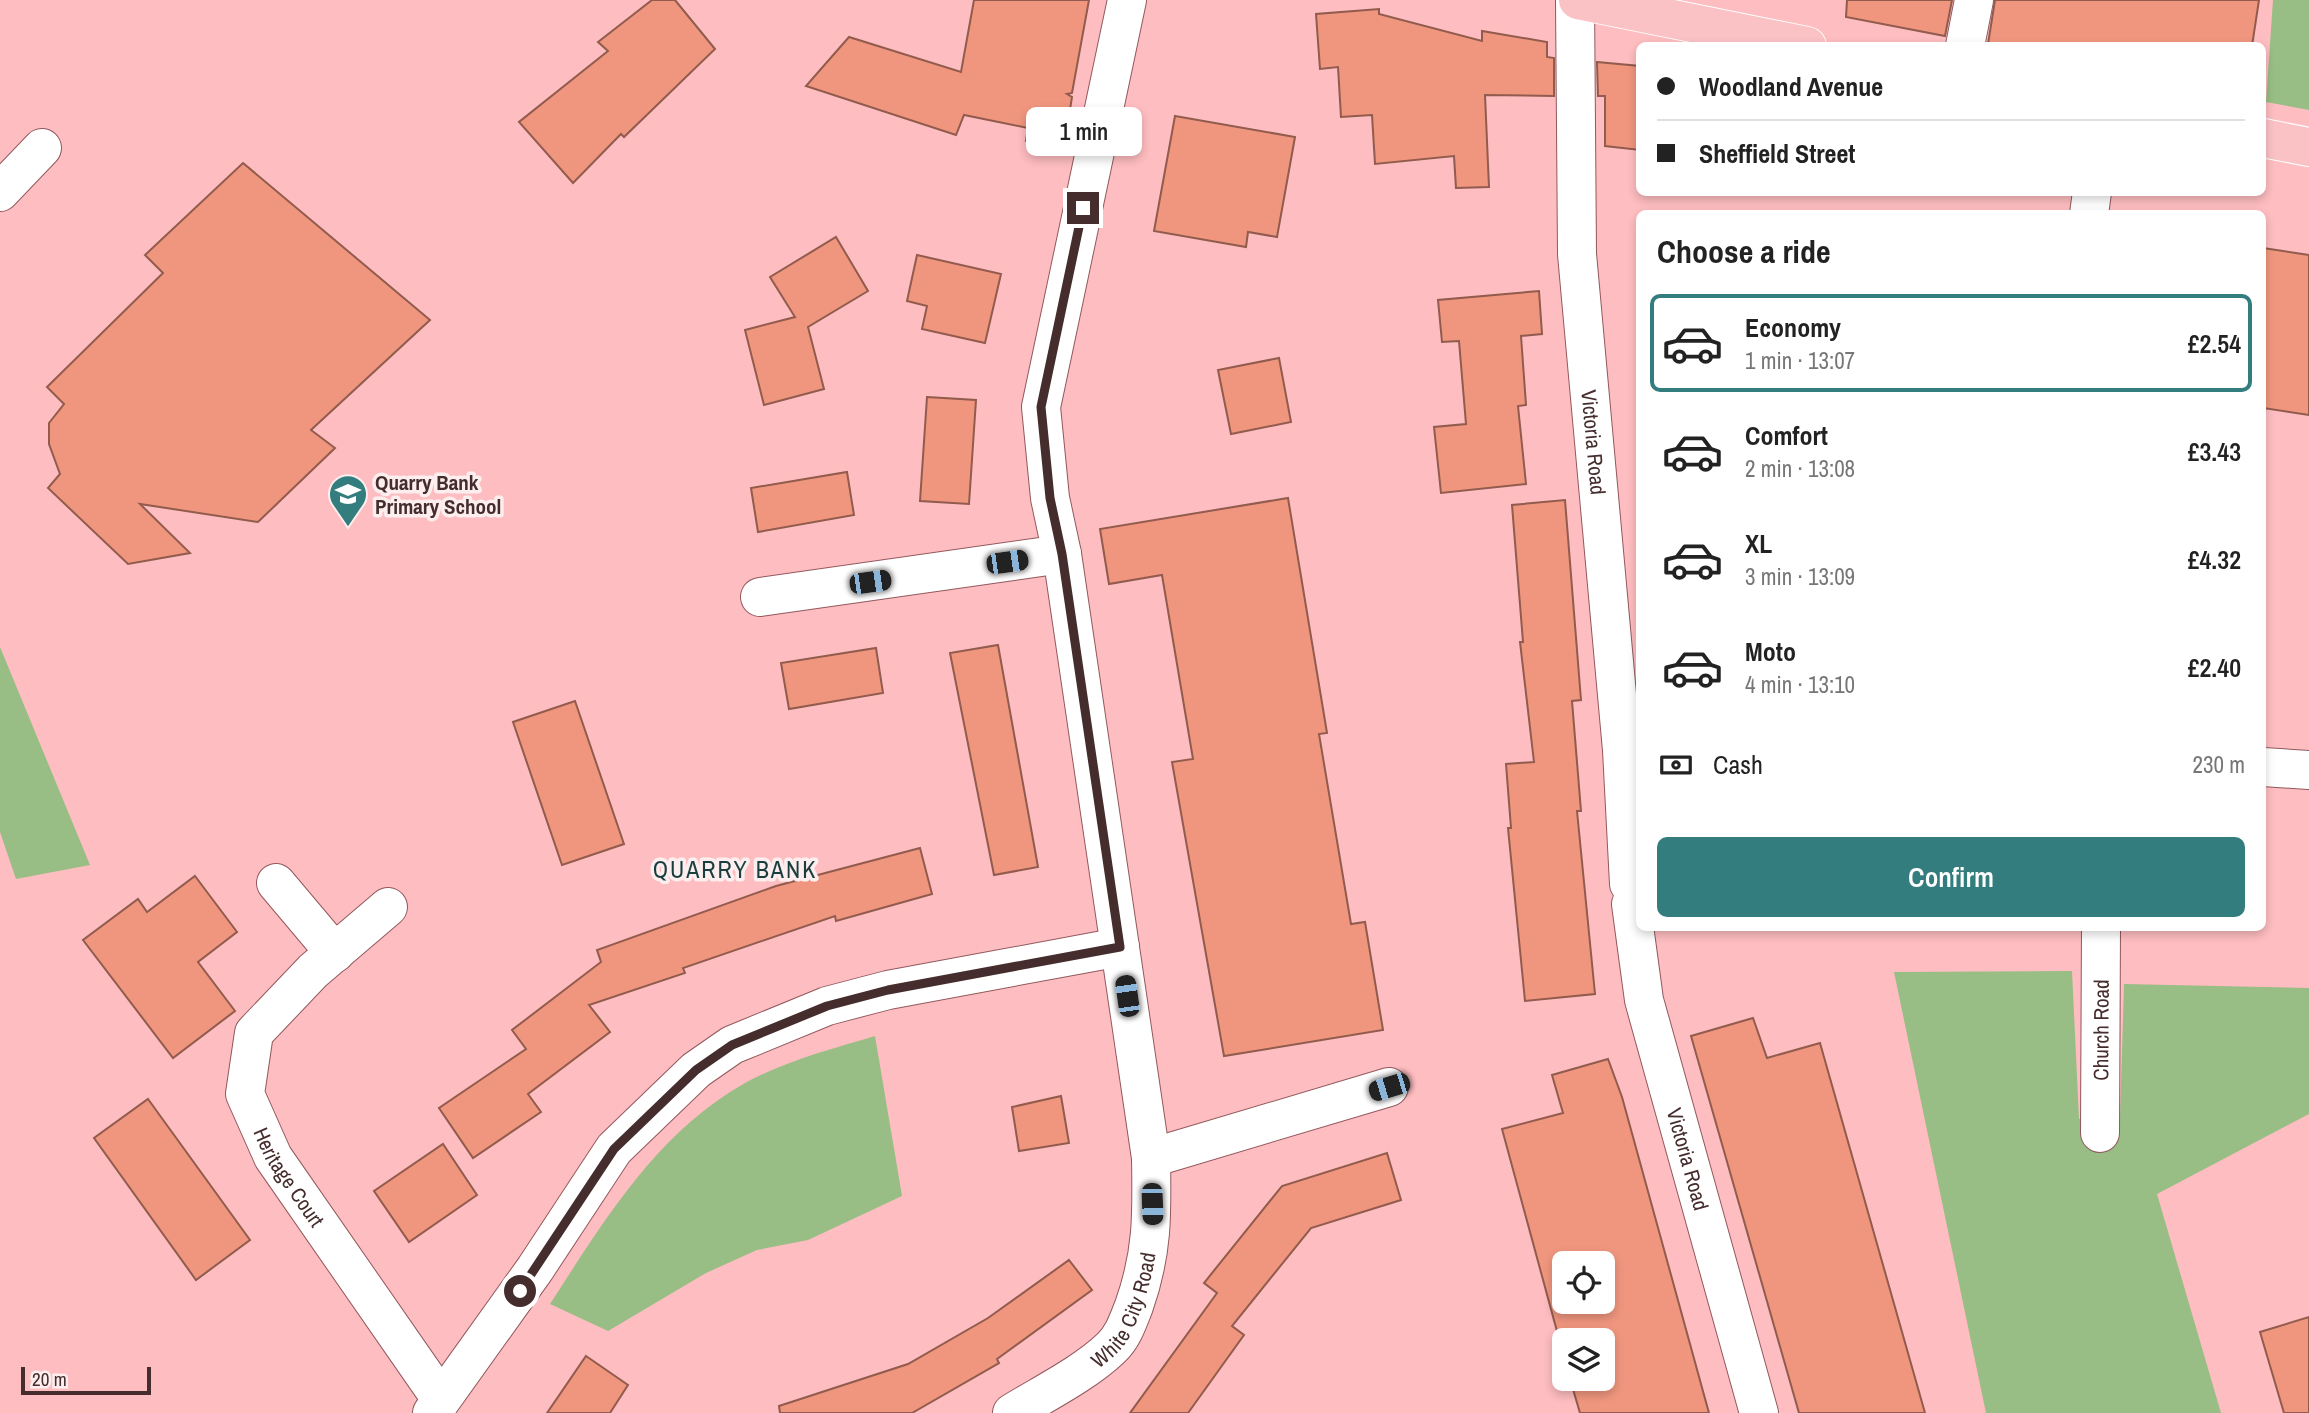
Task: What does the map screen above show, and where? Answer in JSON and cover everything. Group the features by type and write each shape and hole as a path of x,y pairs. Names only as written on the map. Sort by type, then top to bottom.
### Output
{"main road":[{"path":"1577,0 1787,42"},
{"path":"2266,139 2309,146"}],"street":[{"name":"White City Road","path":"1012,1413 1054,1389 1112,1348 1126,1327 1145,1275 1153,1227 1151,1158 1062,554 1050,498 1041,407 1127,0"},
{"name":"Victoria Road","path":"1577,0 1577,254 1622,750 1630,894 1644,1000 1759,1413"},
{"path":"1966,42 1974,0"},
{"path":"0,192 43,148"},
{"path":"760,597 1062,554"},
{"path":"2266,767 2309,770"},
{"path":"276,883 335,953"},
{"name":"Heritage Court","path":"387,907 335,953 254,1033 245,1094 273,1157 437,1406"},
{"name":"Church Road","path":"2100,1133 2101,931"},
{"path":"437,1406 535,1269 614,1149 696,1070 732,1045 827,1006 888,990 1120,947"},
{"path":"1151,1158 1389,1087"}],"green space":[{"path":"2273,0 2309,0 2309,110 2266,102"},
{"path":"0,647 90,865 16,879 0,832"},
{"path":"2072,971 2079,1119 2120,1118 2124,984 2309,988 2309,1114 2157,1194 2221,1413 1986,1413 1894,972"},
{"path":"875,1036 902,1196 808,1240 757,1250 706,1273 608,1331 550,1304 634,1181 658,1153 713,1103 776,1068"}],"building":[{"path":"652,0 675,0 715,49 624,137 621,134 573,183 519,122 608,51 598,42"},
{"path":"974,0 1089,0 1072,93 1067,94 1072,97 1064,147 1026,141 1028,128 964,115 956,135 806,86 849,37 961,72"},
{"path":"1847,0 1952,0 1945,36 1846,17"},
{"path":"1995,0 2259,0 2253,42 1988,42"},
{"path":"1379,9 1379,14 1482,41 1482,31 1547,42 1547,57 1554,58 1554,96 1485,95 1489,187 1456,188 1454,156 1375,164 1372,115 1341,117 1338,67 1320,69 1316,14"},
{"path":"1597,62 1636,66 1636,150 1605,146 1605,96 1598,96"},
{"path":"1175,116 1295,137 1277,237 1248,232 1246,247 1154,231"},
{"path":"243,163 430,320 311,430 335,448 258,522 140,504 190,553 128,564 48,488 60,474 49,444 49,423 64,404 47,387 163,273 145,255"},
{"path":"836,237 868,291 808,327 824,389 764,405 745,330 795,317 770,277"},
{"path":"2266,248 2309,255 2309,415 2266,408"},
{"path":"917,255 1001,274 985,343 922,329 927,306 907,301"},
{"path":"1539,291 1542,334 1521,336 1526,405 1518,406 1526,484 1441,493 1434,427 1466,424 1459,341 1442,342 1438,300"},
{"path":"1279,358 1291,422 1231,434 1218,370"},
{"path":"927,397 976,400 969,504 920,501"},
{"path":"847,472 854,515 758,532 751,488"},
{"path":"1288,498 1327,733 1319,734 1351,924 1365,922 1383,1030 1224,1056 1172,762 1193,759 1162,575 1109,584 1100,529"},
{"path":"1565,500 1581,700 1572,701 1581,811 1577,811 1595,994 1525,1001 1508,828 1511,828 1506,764 1534,762 1520,642 1523,642 1512,505"},
{"path":"998,645 1038,867 994,875 950,653"},
{"path":"876,648 883,693 789,709 781,663"},
{"path":"575,701 624,844 562,865 513,722"},
{"path":"920,848 932,894 836,921 835,916 683,968 685,973 589,1005 610,1032 528,1094 541,1112 473,1158 439,1108 526,1049 512,1030 601,962 597,950 776,886"},
{"path":"195,876 237,932 198,962 235,1011 173,1058 83,940 138,899 147,912"},
{"path":"1753,1018 1767,1058 1820,1043 1925,1413 1799,1413 1691,1036"},
{"path":"1608,1059 1622,1097 1709,1413 1580,1413 1574,1391 1615,1391 1615,1328 1556,1328 1552,1314 1615,1314 1615,1251 1552,1251 1552,1313 1502,1129 1563,1113 1552,1075"},
{"path":"1061,1096 1069,1143 1019,1151 1012,1107"},
{"path":"148,1099 250,1240 196,1280 94,1138"},
{"path":"443,1144 477,1195 409,1242 374,1191"},
{"path":"1387,1153 1401,1200 1311,1228 1232,1326 1244,1335 1188,1413 1130,1413 1217,1293 1204,1283 1282,1186"},
{"path":"1069,1260 1092,1290 997,1359 999,1363 912,1413 780,1413 779,1406 908,1364 988,1318"},
{"path":"2309,1317 2309,1413 2284,1413 2260,1332"},
{"path":"586,1356 628,1385 610,1413 547,1413"}],"place":[{"name":"Quarry Bank Primary School","path":"348,528"}],"district":[{"name":"QUARRY BANK","path":"735,869"}],"route":[{"path":"520,1291 614,1149 696,1070 732,1045 779,1023 827,1006 888,990 1120,947 1062,554 1050,498 1041,407 1083,208"}]}
